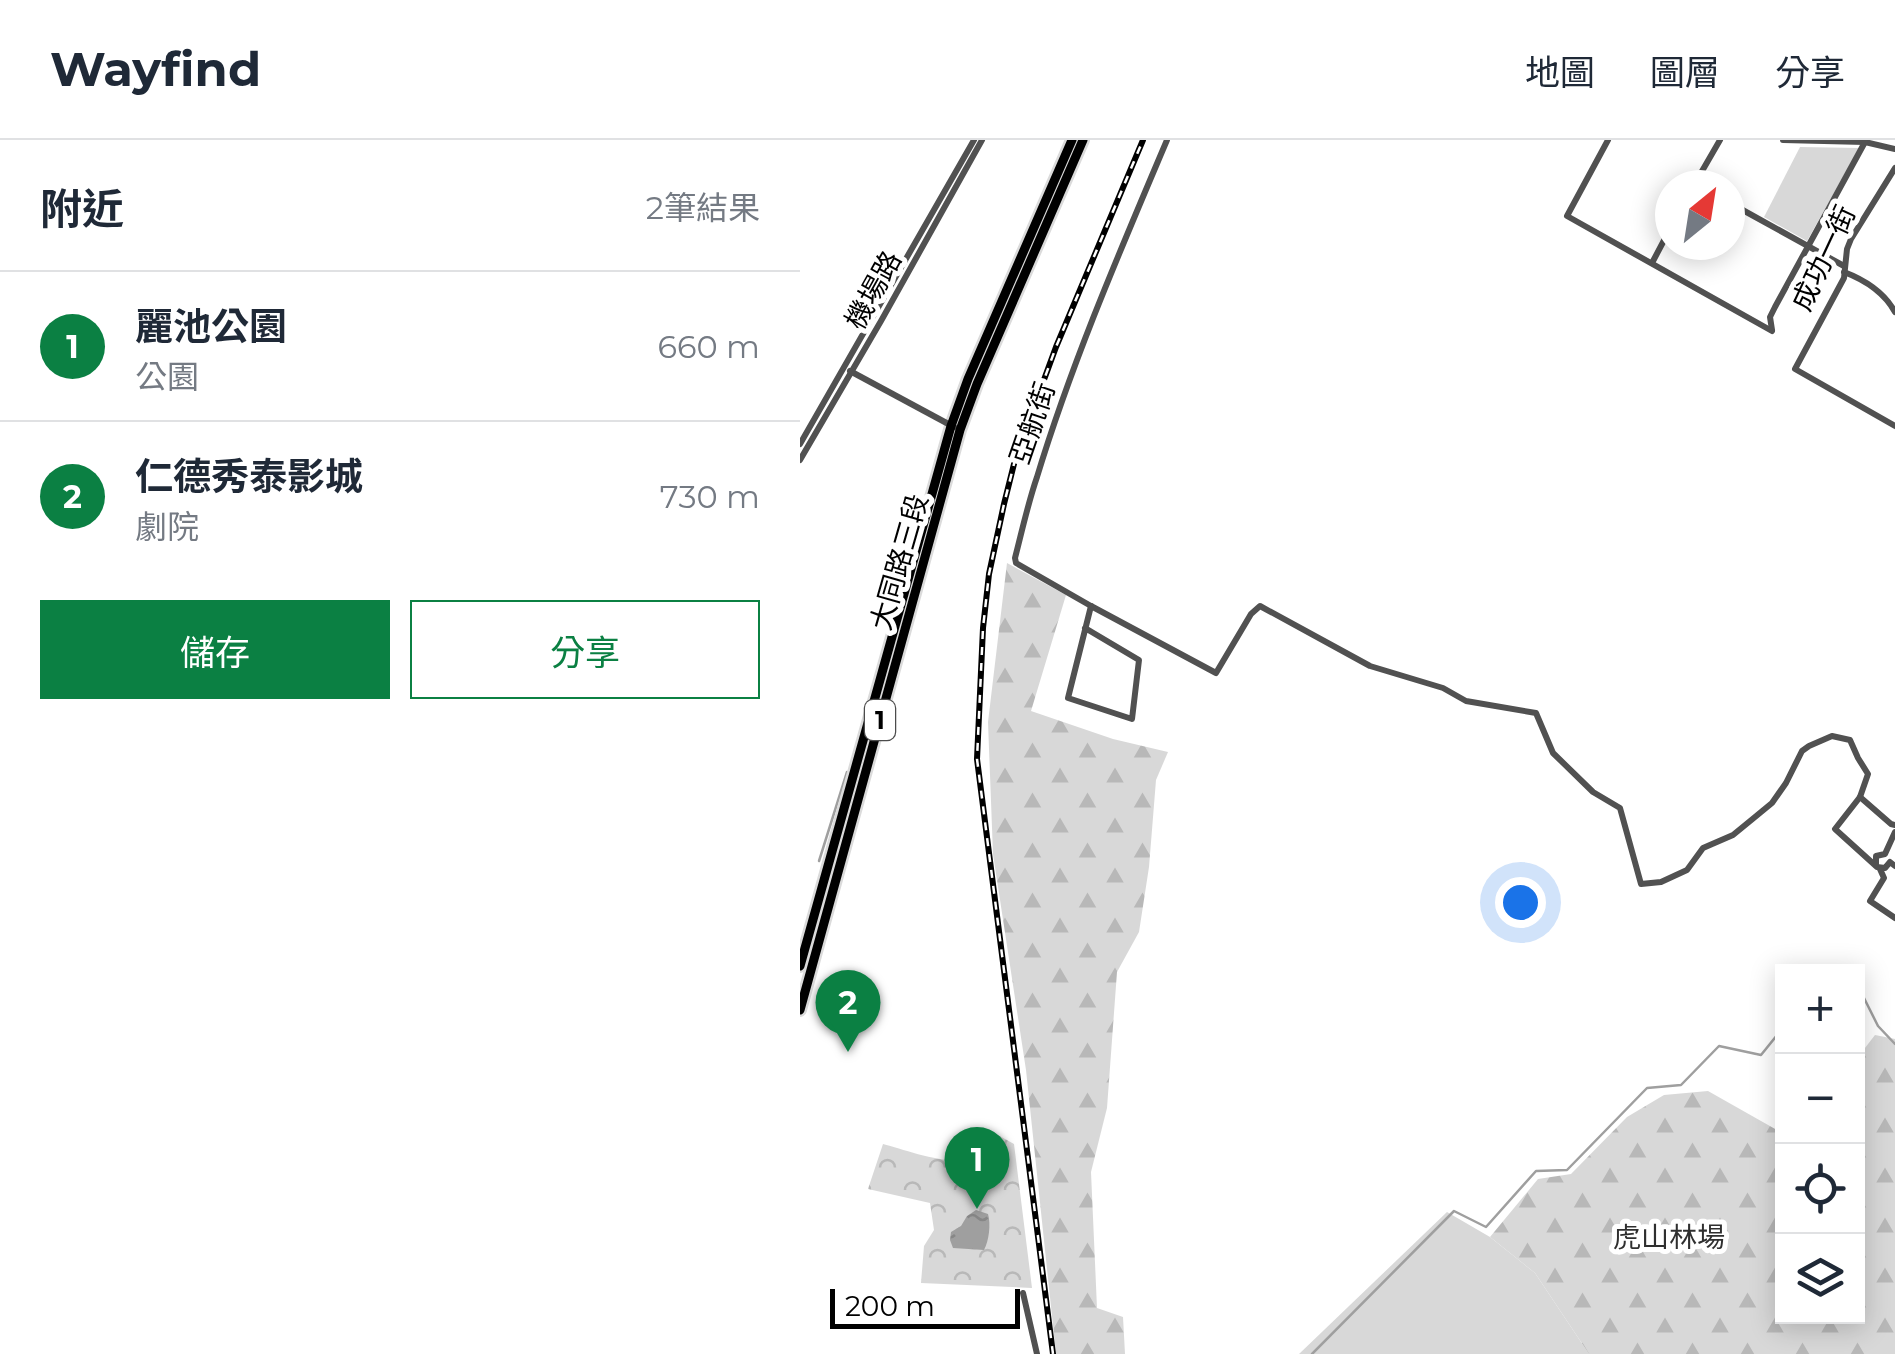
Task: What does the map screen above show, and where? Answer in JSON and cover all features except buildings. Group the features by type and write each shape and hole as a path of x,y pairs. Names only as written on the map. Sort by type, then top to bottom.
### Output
{"main road":[{"name":"大同路三段","path":"800,966 972,372 1072,140"},
{"name":"大同路三段","path":"800,1010 956,428 1083,140"}],"street":[{"name":"機場路","path":"800,460 974,140"},
{"name":"機場路","path":"800,444 848,370 982,140"},
{"name":"亞航街","path":"1166,140 1054,423 1016,563 1216,673 1251,614 1260,606 1370,666 1442,688 1466,702 1536,714 1554,754 1593,792 1620,808 1640,884 1661,882 1688,870 1703,848 1732,835 1772,803 1802,751 1832,736 1850,740 1868,774 1860,798"},
{"path":"1608,140 1567,216 1772,331 1772,312 1865,142"},
{"path":"1783,140 1865,142 1895,149"},
{"path":"1703,170 1717,141"},
{"name":"成功一街","path":"1895,168 1851,238 1844,278 1795,368 1895,426"},
{"path":"1745,211 1870,285 1895,312"},
{"path":"1652,263 1655,257"},
{"path":"848,370 956,428"},
{"path":"1085,628 1140,660 1132,719 1068,698 1090,606"},
{"path":"1881,854 1889,857 1892,864 1878,868 1836,828 1860,798 1895,829 1874,861 1878,868 1884,878 1870,901 1895,918"},
{"path":"1023,1293 1037,1354"}],"green space":[{"path":"1800,147 1859,148 1807,241 1764,217"},
{"path":"1007,563 1066,595 1031,711 1113,739 1168,752 1156,780 1139,932 1117,972 1107,1108 1091,1172 1097,1308 1123,1317 1125,1354 1056,1354 1026,1070 993,854 988,722"},
{"name":"虎山林場","path":"1875,1035 1895,1039 1895,1354 1589,1354 1535,1273 1490,1237 1538,1179 1571,1174 1627,1117 1664,1095 1708,1091 1775,1129 1775,1324 1865,1324 1865,1048"},
{"path":"996,1134 1014,1144 1032,1288 921,1283 924,1246 934,1230 930,1203 868,1189 883,1144 939,1159 969,1160 990,1149"},
{"path":"1447,1212 1490,1237 1535,1273 1589,1354 1299,1354"}],"water":[{"path":"976,1210 989,1218 984,1250 953,1248 951,1232"}],"waterway":[{"path":"819,861 847,772"},
{"path":"1865,1000 1878,1026 1895,1044"},
{"path":"1312,1354 1454,1211 1486,1227 1536,1171 1567,1170 1647,1088 1681,1085 1719,1046 1761,1055 1775,1038"}],"railway":[{"path":"1053,1354 977,759 983,628 989,574 1016,456 1056,347 1143,140"}],"place":[{"name":"仁德秀泰影城","path":"848,1052"},
{"name":"麗池公園","path":"977,1209"}]}
